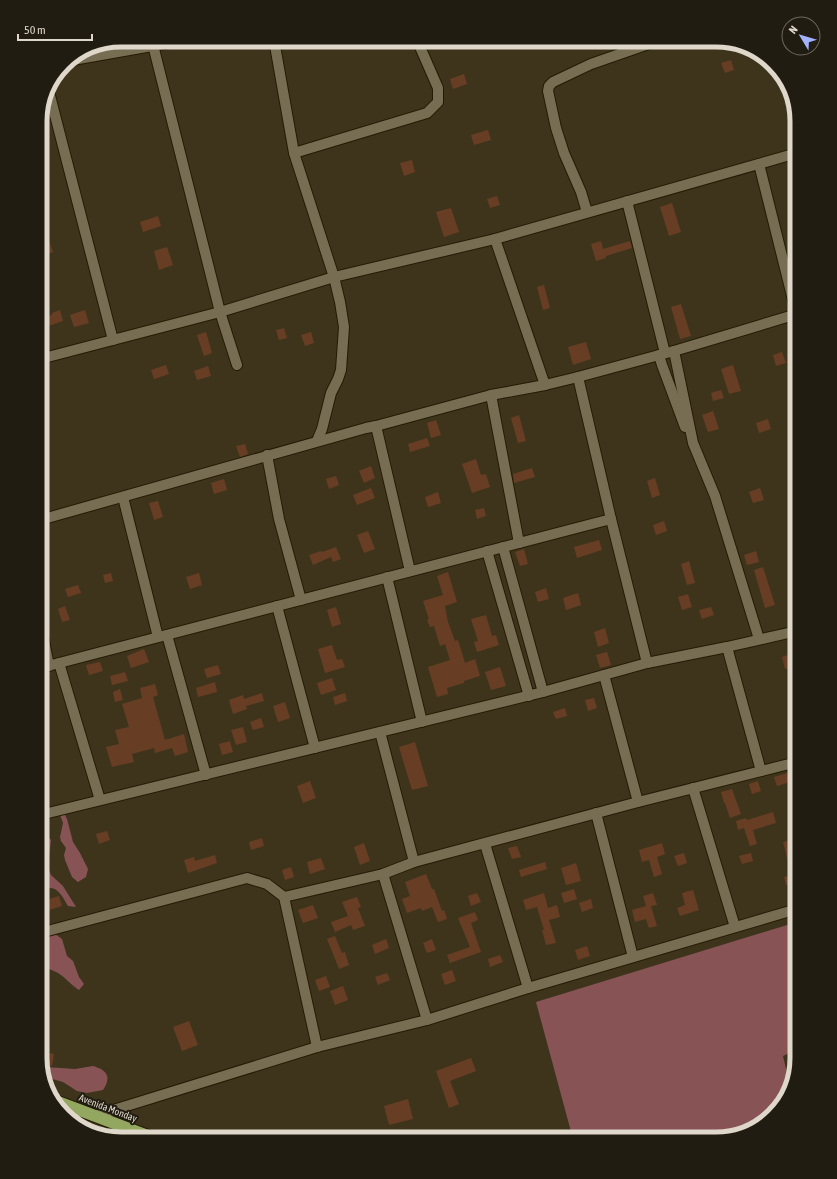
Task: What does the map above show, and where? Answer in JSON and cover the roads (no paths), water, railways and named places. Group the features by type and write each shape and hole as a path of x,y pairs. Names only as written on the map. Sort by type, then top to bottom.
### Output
{"highway":[{"name":"Avenida Monday","path":"63,1104 137,1132"}],"street":[{"path":"83,58 142,47"},
{"path":"154,47 220,312 237,365"},
{"path":"275,47 294,153 334,277 344,327 341,370 331,393 318,441"},
{"path":"294,153 427,113 438,102 438,88 420,47"},
{"path":"587,212 581,192 564,153 556,128 548,91 549,86 553,82 590,64 640,47"},
{"path":"51,98 113,340"},
{"path":"47,357 220,312 334,277 495,239 790,155"},
{"path":"759,164 790,287"},
{"path":"627,201 666,353 693,443 715,496 759,639"},
{"path":"495,239 545,385"},
{"path":"47,518 366,428 491,395 545,385 666,353 790,317"},
{"path":"666,353 662,366 688,436 693,443"},
{"path":"578,376 611,519 647,663"},
{"path":"491,395 518,543"},
{"path":"376,426 410,572"},
{"path":"267,455 279,518 301,600"},
{"path":"123,497 162,636 206,774"},
{"path":"49,666 611,519"},
{"path":"503,547 543,692"},
{"path":"487,551 529,696"},
{"path":"387,577 422,722"},
{"path":"277,606 315,748"},
{"path":"47,813 529,696 647,663 727,647 790,632"},
{"path":"727,647 761,771"},
{"path":"47,656 49,666 100,800"},
{"path":"604,675 638,802"},
{"path":"380,732 414,862"},
{"path":"284,897 383,874 414,862 596,813 790,765"},
{"path":"693,788 735,927"},
{"path":"596,813 633,957"},
{"path":"485,844 528,988"},
{"path":"383,874 427,1020"},
{"path":"47,931 247,878 267,884 284,897 317,1047"},
{"path":"94,1116 317,1047 427,1020 528,988 790,911"}]}
